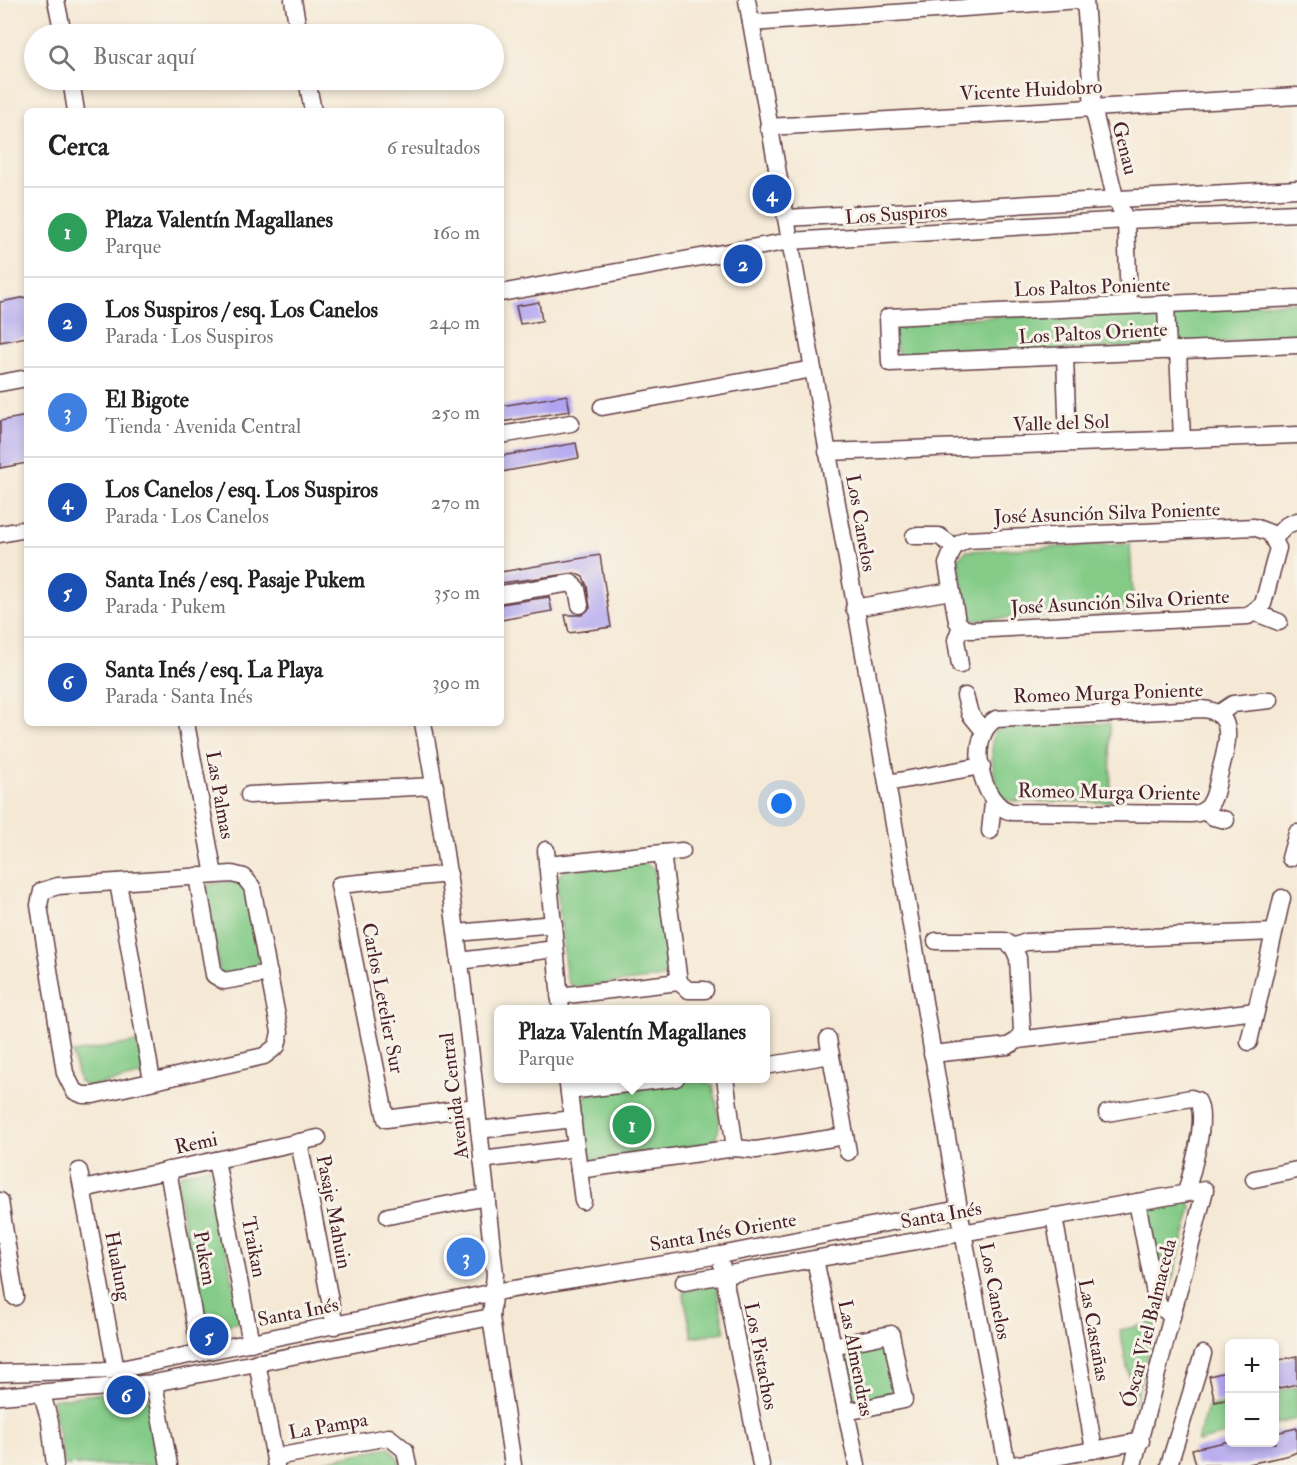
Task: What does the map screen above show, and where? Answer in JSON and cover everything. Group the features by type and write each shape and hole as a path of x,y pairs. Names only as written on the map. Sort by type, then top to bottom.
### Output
{"street":[{"path":"56,0 61,24"},
{"path":"293,0 297,24"},
{"name":"Los Canelos","path":"747,0 887,783 963,1232 1007,1465"},
{"path":"751,23 1003,3 1080,0"},
{"name":"Genau","path":"1085,0 1094,108 1115,197 1125,220"},
{"path":"73,90 76,108"},
{"path":"309,90 312,108"},
{"name":"Vicente Huidobro","path":"768,127 1297,96"},
{"name":"Los Suspiros","path":"786,218 1115,197 1297,189"},
{"name":"Los Suspiros","path":"504,292 790,241 1125,220 1297,213"},
{"path":"1125,220 1130,305"},
{"name":"Los Paltos Poniente","path":"890,363 888,317 1297,298"},
{"path":"1166,305 1182,439"},
{"name":"Los Paltos Oriente","path":"890,363 1297,345"},
{"path":"1065,356 1068,443"},
{"path":"602,407 813,369"},
{"path":"0,383 24,379"},
{"path":"504,434 571,423"},
{"name":"Valle del Sol","path":"827,452 1297,435"},
{"path":"1256,613 1263,604 1277,554 1274,538 1287,525 1297,521"},
{"name":"José Asunción Silva Poniente","path":"954,547 971,540 1254,527 1267,531 1274,538"},
{"path":"0,534 24,530"},
{"path":"914,536 939,536 954,547 947,564 957,621 961,626 956,640 960,665"},
{"path":"504,594 571,583 575,586 580,605"},
{"path":"854,608 951,591"},
{"name":"José Asunción Silva Oriente","path":"961,626 971,630 1243,617 1256,613 1279,622"},
{"path":"965,696 970,714 983,730 980,743 982,766 993,803 989,818 990,831"},
{"name":"Romeo Murga Poniente","path":"983,730 993,721 1004,718 1202,709 1218,714 1233,704 1270,700"},
{"path":"1203,810 1214,797 1228,739 1227,726 1218,714"},
{"name":"Las Palmas","path":"186,726 206,876 214,975 224,981 268,973"},
{"name":"Avenida Central","path":"424,726 457,933 495,1274 491,1317 513,1465"},
{"path":"887,783 982,766"},
{"path":"249,795 435,786"},
{"name":"Romeo Murga Oriente","path":"993,803 1001,810 1012,812 1191,814 1203,810 1213,817 1226,820"},
{"path":"1290,858 1297,833"},
{"path":"679,982 560,1003 547,857 682,851"},
{"path":"662,853 679,982 688,990 705,990"},
{"path":"239,874 250,883 280,1032 279,1042 274,1050 264,1056 152,1082 83,1095 71,1089 65,1073 39,897 48,888 206,876 239,874"},
{"name":"Carlos Letelier Sur","path":"449,874 339,885 386,1119 476,1107"},
{"path":"118,882 152,1082"},
{"path":"1249,1042 1282,898"},
{"path":"457,933 554,924"},
{"path":"1013,947 1026,942 1274,932"},
{"path":"936,941 1005,941 1013,947 1019,965 1022,1031 1018,1040"},
{"path":"459,961 555,949"},
{"path":"932,1054 1008,1046 1018,1040 1256,1011"},
{"path":"579,1170 735,1148 756,1150 847,1144 829,1047 770,1065"},
{"path":"583,1201 568,1085 599,1083"},
{"path":"726,1083 735,1148"},
{"path":"1107,1113 1191,1098 1197,1100 1201,1107 1198,1140 1186,1193"},
{"path":"479,1130 573,1119"},
{"name":"Remi","path":"82,1189 318,1138"},
{"name":"Pasaje Mahuin","path":"299,1142 335,1326"},
{"path":"482,1160 576,1148"},
{"name":"Traikan","path":"216,1160 251,1343"},
{"name":"Pukem","path":"168,1170 200,1353"},
{"path":"1254,1179 1297,1170"},
{"name":"Hualung","path":"79,1171 116,1370"},
{"name":"Santa Inés","path":"684,1282 1205,1190"},
{"name":"Óscar Viel Balmaceda","path":"1133,1465 1205,1190"},
{"path":"388,1216 487,1197"},
{"path":"0,1201 15,1297"},
{"path":"1137,1202 1155,1294 1159,1306 1172,1316"},
{"name":"Santa Inés Oriente","path":"495,1292 720,1255 959,1209"},
{"name":"Las Castañas","path":"1054,1216 1094,1450"},
{"name":"Los Pistachos","path":"720,1255 761,1465"},
{"name":"Las Almendras","path":"815,1259 857,1465"},
{"name":"Santa Inés","path":"0,1373 116,1370 495,1292"},
{"name":"Santa Inés","path":"0,1396 154,1383 491,1317"},
{"path":"832,1346 891,1334 904,1400 846,1412"},
{"path":"1168,1465 1203,1354"},
{"path":"257,1362 276,1461"},
{"path":"154,1383 169,1465"},
{"path":"42,1394 50,1422 55,1465"},
{"name":"La Pampa","path":"276,1461 389,1437 405,1450 408,1465"},
{"path":"1013,1465 1141,1441"}],"green space":[{"path":"1297,302 1297,338 899,359 892,328 904,321"},
{"path":"1130,544 1134,612 975,620 967,615 958,558 966,551"},
{"path":"1110,723 1111,802 1013,801 1000,794 993,762 992,744 995,731 1002,728"},
{"path":"645,863 654,869 669,968 666,975 659,978 578,987 569,984 566,975 556,879 565,870"},
{"path":"239,882 246,891 259,962 252,969 220,975 205,885"},
{"path":"137,1042 144,1075 89,1087 79,1081 72,1053"},
{"path":"672,1083 707,1083 713,1086 719,1118 718,1133 708,1144 593,1161 587,1154 580,1102 586,1095"},
{"path":"210,1167 241,1322 200,1330 177,1181 181,1174"},
{"path":"1187,1197 1192,1208 1166,1300 1145,1205"},
{"path":"716,1285 725,1332 692,1337 683,1291"},
{"path":"1157,1322 1134,1404 1120,1330"},
{"path":"887,1342 898,1393 853,1403 843,1350"},
{"path":"1297,1387 1297,1419 1279,1423 1279,1391"},
{"path":"137,1388 148,1394 160,1465 64,1465 52,1400"},
{"path":"1225,1403 1225,1435 1197,1442 1207,1407"},
{"path":"390,1447 402,1465 307,1465 379,1449"}],"building":[{"path":"24,298 24,338 0,342 0,302"},
{"path":"539,302 542,321 520,324 516,306"},
{"path":"567,395 570,411 504,422 504,406"},
{"path":"24,417 24,464 0,468 0,421"},
{"path":"576,443 579,458 504,471 504,455"},
{"path":"600,555 611,627 569,633 565,615 582,615 590,608 587,586 583,577 575,573 504,583 504,571"},
{"path":"549,597 552,611 504,619 504,604"},
{"path":"1297,1356 1297,1384 1279,1388 1279,1360"},
{"path":"1225,1372 1225,1400 1215,1402 1209,1376"},
{"path":"1297,1428 1297,1452 1244,1465 1196,1465 1192,1449 1225,1442 1225,1447 1279,1447 1279,1432"}],"place":[{"name":"Los Canelos / esq. Los Suspiros","path":"772,194"},
{"name":"Los Suspiros / esq. Los Canelos","path":"743,264"},
{"name":"Plaza Valentín Magallanes","path":"632,1125"},
{"name":"El Bigote","path":"466,1257"},
{"name":"Santa Inés / esq. Pasaje Pukem","path":"209,1336"},
{"name":"Santa Inés / esq. La Playa","path":"126,1395"}]}
